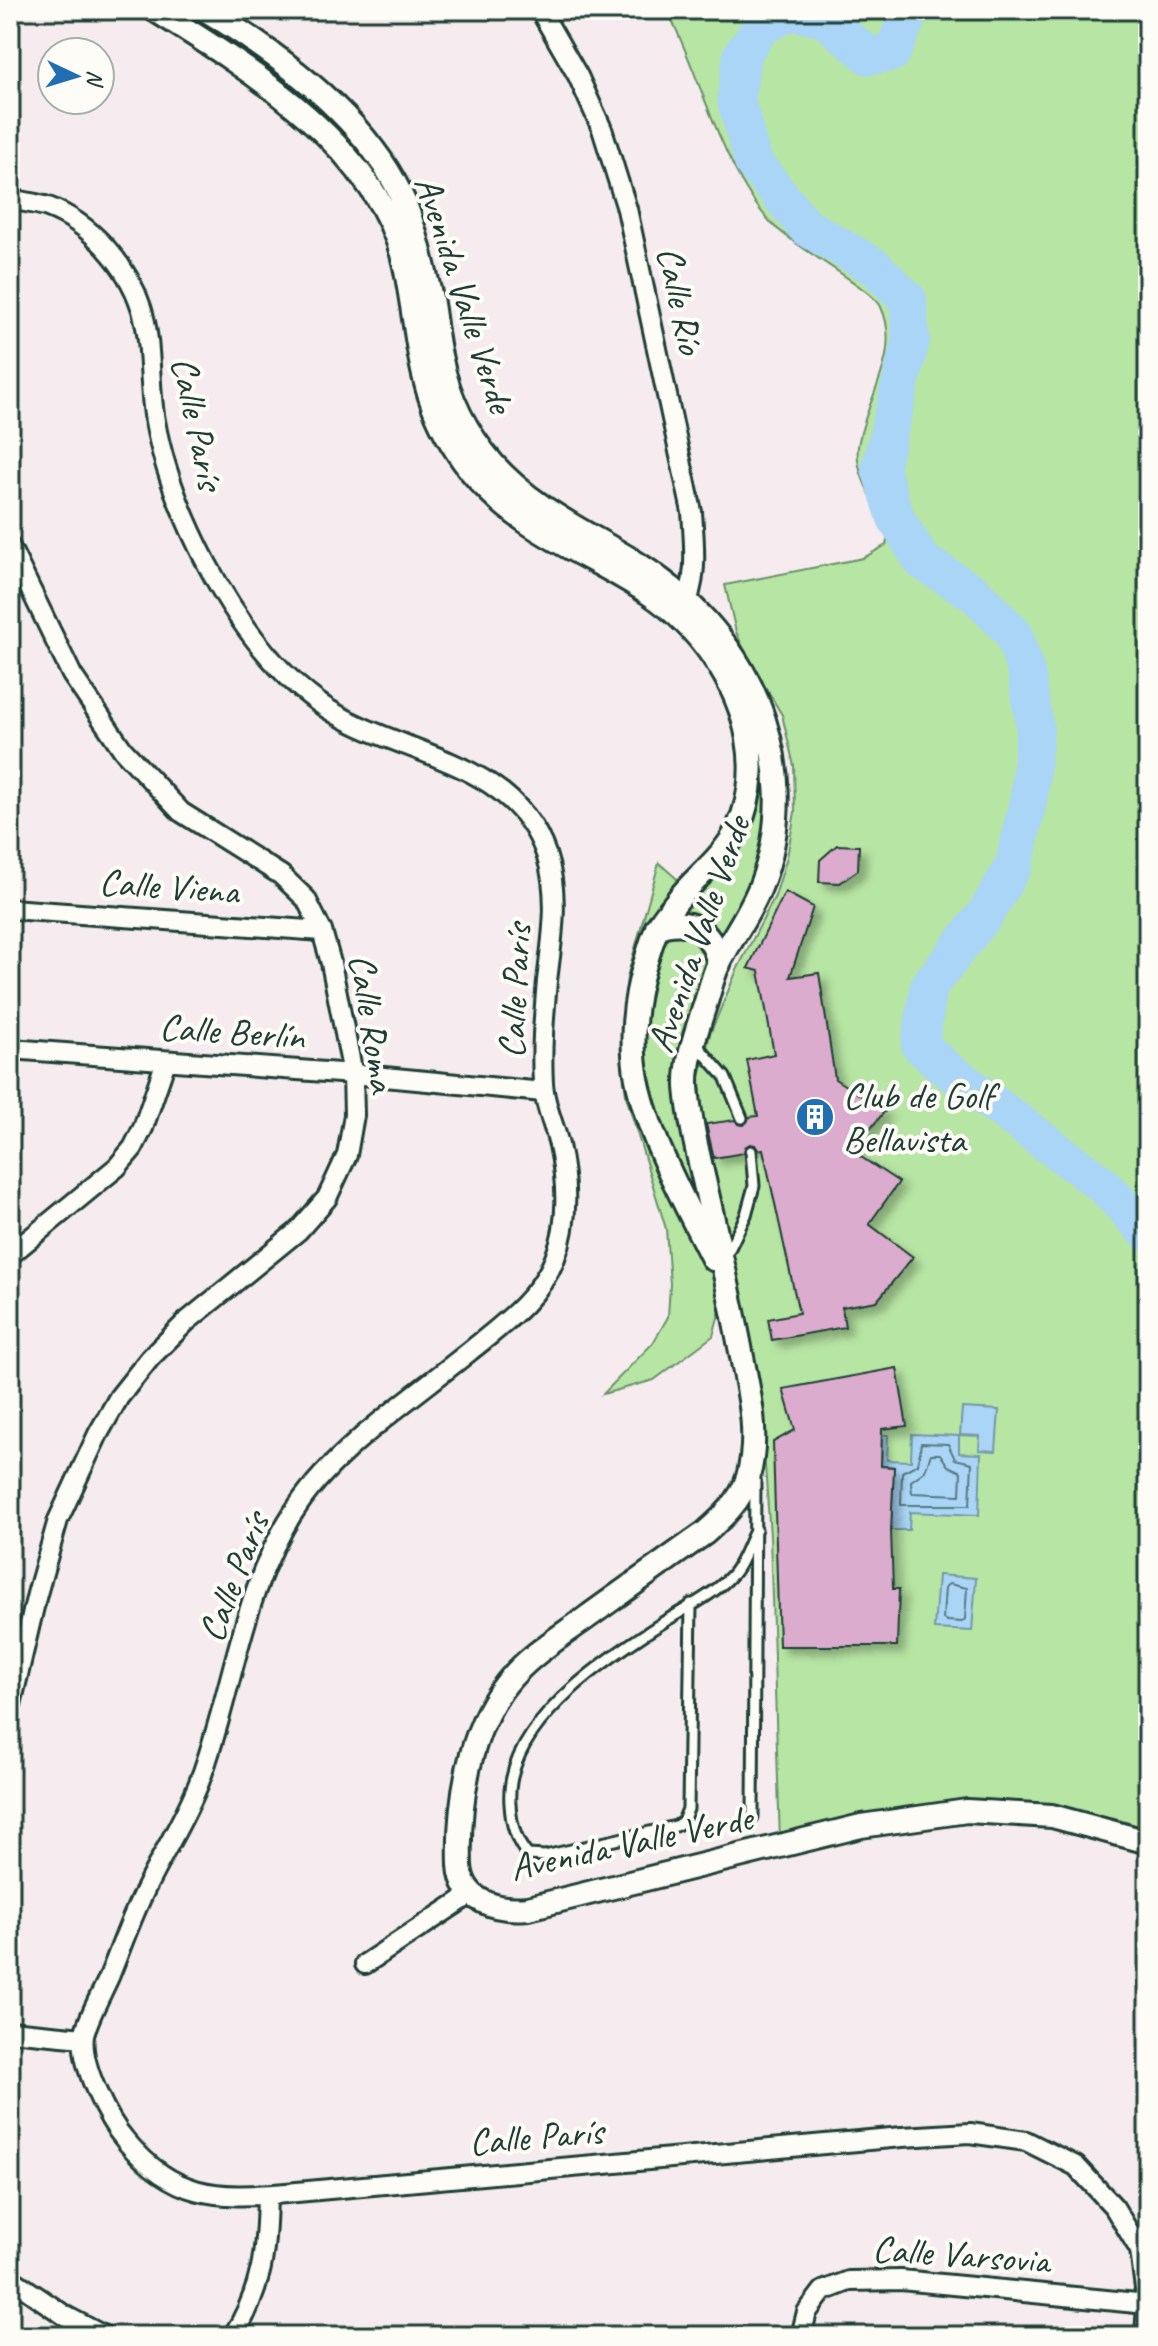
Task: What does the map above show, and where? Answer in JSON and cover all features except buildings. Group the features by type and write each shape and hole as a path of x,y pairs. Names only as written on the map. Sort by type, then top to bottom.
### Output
{"street":[{"name":"Avenida Valle Verde","path":"155,10 234,61 296,109 332,141 375,194 394,232 404,265 418,352 430,402 471,471 533,529 683,609 740,704 748,740 751,777 746,808 732,839 685,889 657,927 640,979 634,1021 637,1079 668,1167 730,1295"},
{"name":"Avenida Valle Verde","path":"206,10 274,54 297,74 354,126 385,166 404,201 419,245 441,360 452,399 468,433 494,465 550,513 633,561 734,657 756,699 768,734 776,776 778,813 772,850 760,888 719,964 693,1041 687,1080 691,1119 752,1411 754,1450 747,1481 729,1512 705,1533 534,1656 505,1685 484,1722 468,1771 461,1824 460,1869 471,1894 489,1905 508,1910 528,1908 861,1826 967,1811 1052,1816 1148,1842"},
{"name":"Calle Río","path":"540,10 578,76 602,129 627,209 692,512 695,551 683,609"},
{"name":"Calle París","path":"10,199 48,207 86,228 120,264 141,307 149,355 153,414 162,458 179,507 225,598 260,643 291,679 321,705 360,726 463,768 498,788 526,818 546,852 553,890 553,932 542,1037 543,1092 559,1147 565,1191 565,1227 554,1263 538,1290 507,1322 330,1465 301,1500 278,1536 253,1598 200,1780 183,1821 143,1894 83,2038 93,2088 116,2129 146,2165 180,2187 218,2195 267,2195 902,2137 970,2133 1026,2141 1076,2166 1114,2207 1140,2250 1147,2304 1145,2336"},
{"name":"Calle Roma","path":"10,547 72,675 123,750 181,812 281,875 306,899 322,931 353,1074 354,1115 347,1155 327,1198 298,1231 186,1322 150,1358 119,1397 58,1520 10,1709"},
{"name":"Calle Viena","path":"10,909 322,931"},
{"path":"657,927 674,922 690,925 705,933 715,947 719,964"},
{"name":"Calle Berlín","path":"10,1049 353,1074 543,1092"},
{"path":"10,1255 117,1167 133,1148 166,1061"},
{"path":"365,1964 471,1894"},
{"path":"10,2031 83,2038"},
{"path":"233,2336 259,2281 266,2250 267,2195"},
{"path":"10,2278 64,2315 104,2336"},
{"name":"Calle Varsovia","path":"801,2336 807,2312 823,2291 849,2281 901,2280 1147,2304"}],"lane":[{"path":"693,1041 725,1077 742,1118"},
{"path":"723,1263 746,1215 754,1186 751,1151"},
{"path":"753,1817 754,1450"},
{"path":"691,1604 688,1809 683,1821 676,1826 545,1856 528,1855 520,1845 511,1818 508,1786 515,1759 547,1714 577,1684 648,1632 732,1576 756,1529"}],"green space":[{"path":"667,10 1148,10 1148,1829 1116,1819 1058,1811 780,1842 770,1536 764,1451 740,1295 702,1114 700,1077 710,1034 737,970 775,896 787,857 795,812 794,766 782,715 736,632 725,585 863,558 886,545 889,532 863,480 858,447 885,360 887,325 875,299 781,232 754,201 725,149"},
{"path":"762,721 769,850 722,951 695,937 714,967 688,1040 724,1295 713,1336 654,1380 603,1394 653,1343 668,1317 670,1284 666,1229 626,1096 621,1033 627,977 659,863 693,893 731,852"}],"water":[{"path":"962,1408 999,1410 996,1451 979,1450 980,1436 960,1435"},
{"path":"912,1434 959,1436 959,1453 981,1454 979,1515 910,1512 909,1530 891,1530 894,1467 881,1466 882,1435 888,1435 887,1460 911,1461"},
{"path":"938,1575 976,1578 972,1631 934,1629"}],"waterway":[{"path":"906,10 906,21 892,53 869,56 825,19 791,11 762,26 742,54 736,100 753,162 806,227 875,267 908,300 911,340 880,468 896,518 922,561 975,594 1014,634 1026,672 1035,728 1029,796 1014,865 986,913 929,986 920,1045 944,1067 1103,1185 1148,1233"}],"place":[{"name":"Club de Golf Bellavista","path":"815,1117"}]}
